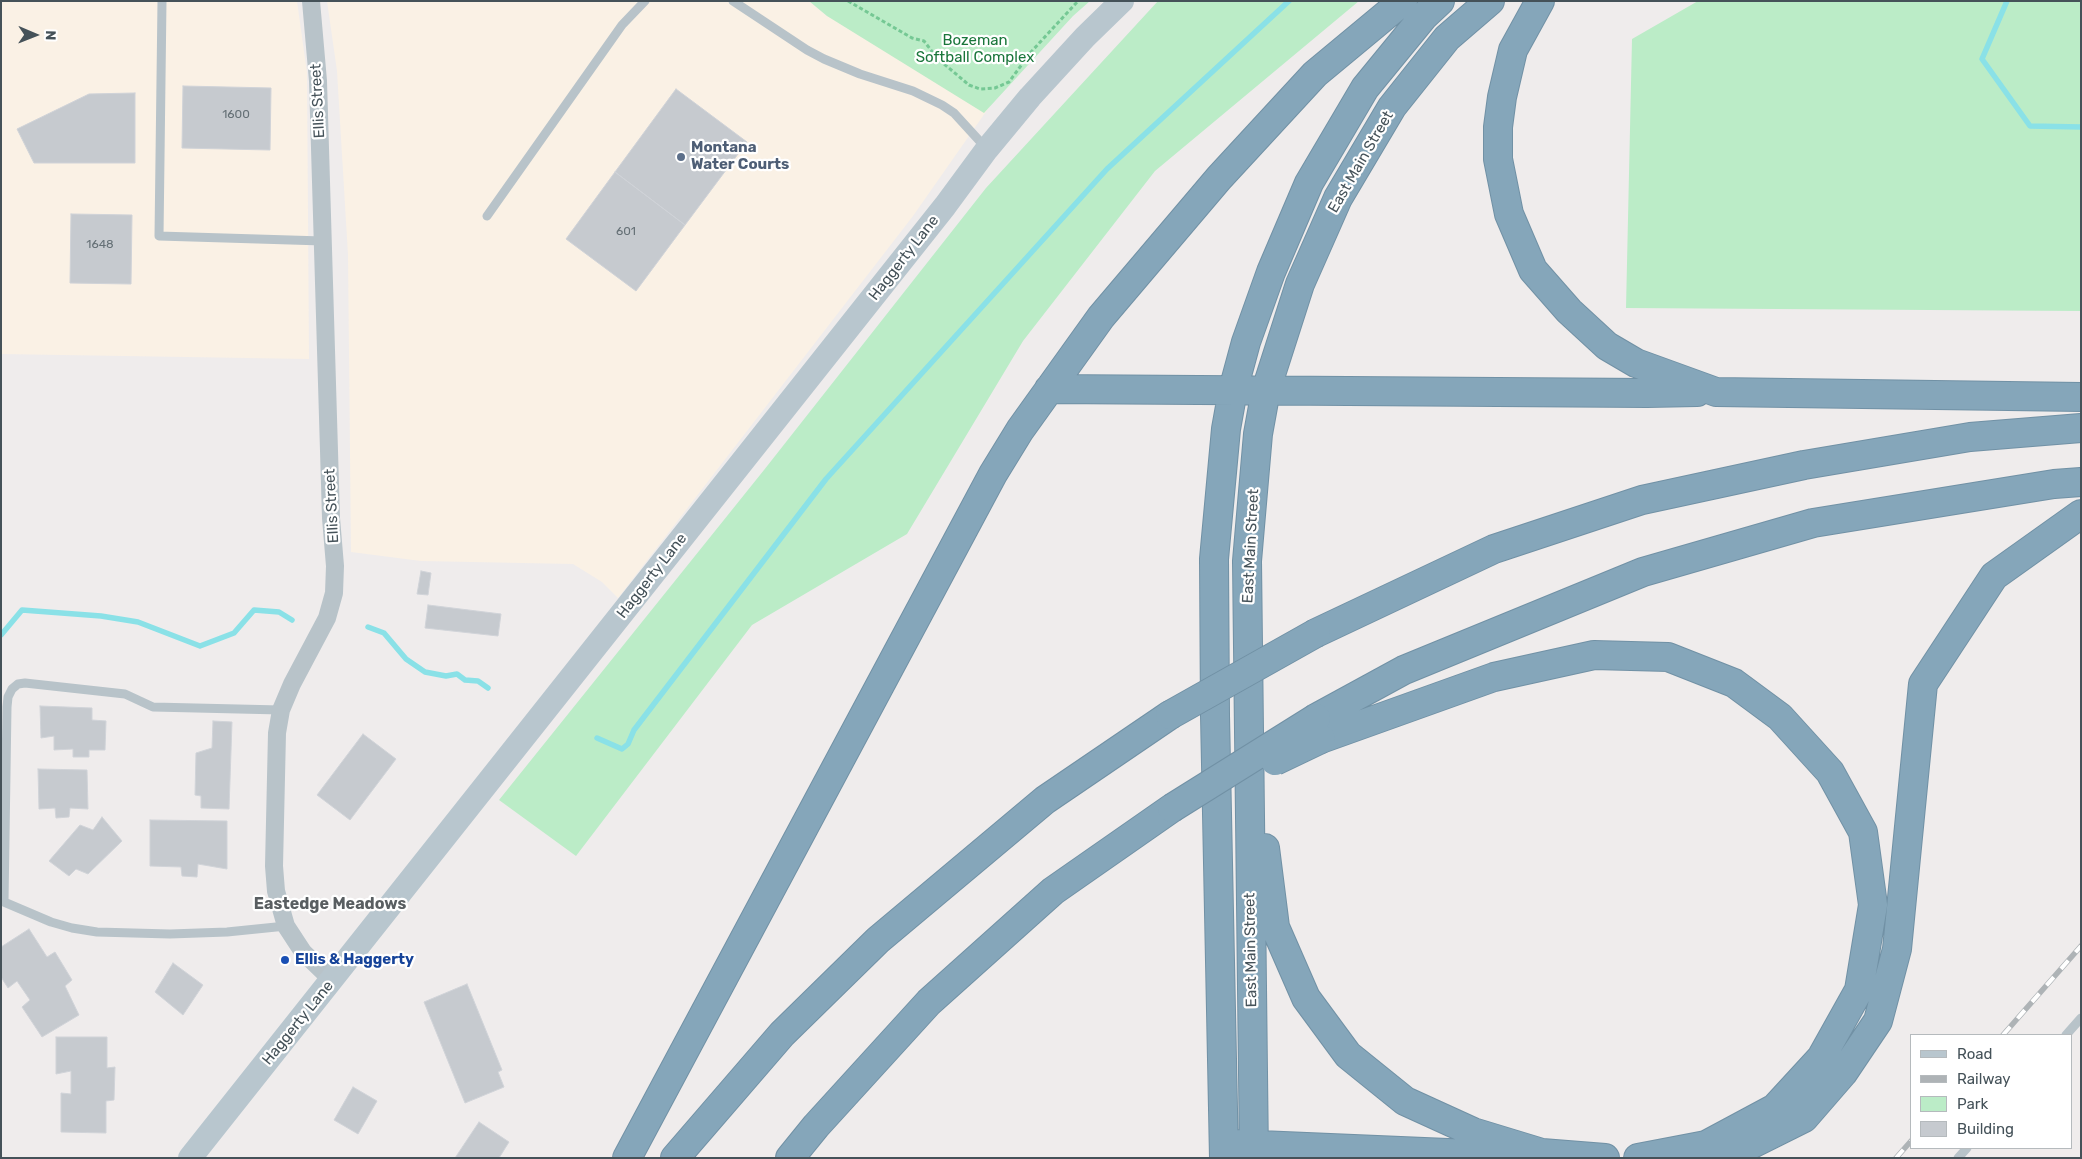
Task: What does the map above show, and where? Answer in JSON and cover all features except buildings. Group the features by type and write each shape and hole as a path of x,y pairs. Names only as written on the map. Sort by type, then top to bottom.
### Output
{"highway":[{"path":"627,1158 993,474 1020,430 1101,317 1219,178 1315,74 1403,1"},
{"name":"East Main Street","path":"1224,1151 1215,715 1214,559 1226,429 1233,390 1246,342 1271,272 1309,183 1365,88 1424,16 1440,1"},
{"name":"East Main Street","path":"1254,1152 1247,561 1258,434 1266,390 1300,284 1338,198 1392,107 1447,38 1490,1"},
{"path":"1540,1 1513,50 1502,97 1498,127 1498,159 1509,214 1533,270 1569,311 1608,346 1636,363 1716,392"},
{"path":"1049,388 1716,392 2081,397"},
{"path":"675,1158 782,1034 878,940 1045,800 1170,715 1316,633 1494,549 1642,500 1804,465 1960,439 2081,428"},
{"path":"790,1158 816,1126 929,1002 1053,891 1172,808 1319,729 1404,670 1643,572 1813,523 2054,484 2081,482"},
{"path":"1724,1158 1804,1118 1843,1073 1878,1021 1898,949 1923,684 1994,576 2081,514"},
{"path":"1319,729 1494,677 1594,655 1668,657 1734,683 1780,717 1830,772 1863,832 1873,905 1859,990 1822,1058 1776,1108 1706,1145 1638,1158"},
{"path":"1248,714 1275,927 1306,998 1348,1055 1405,1102 1473,1132 1542,1153 1605,1158"},
{"path":"1224,1151 1576,1158"}],"street":[{"name":"Ellis Street","path":"311,1 318,82 331,518 335,566 334,593 328,618 292,684 281,710 277,734 274,866 276,891 286,926 303,952 332,980"},
{"name":"Haggerty Lane","path":"190,1158 945,206 987,149 1085,37 1122,1"}],"lane":[{"path":"162,1 159,236 324,241"},
{"path":"487,216 622,25 645,1"},
{"path":"732,1 806,50 824,59 860,74 913,91 942,105 954,113 987,149"},
{"path":"281,710 153,707 125,694 26,683 18,684 12,689 8,697 7,707 4,902 51,922 97,932 170,934 227,932 286,926"},
{"path":"2067,1034 2081,1018"}],"path":[{"path":"848,1 912,38 924,41 937,58 969,85 980,90 995,88 1009,82 1036,46 1078,1"}],"shaded area":[{"path":"1,1 297,1 307,73 309,359 1,354"},
{"path":"327,1 809,1 827,16 990,106 913,216 618,598 602,582 573,564 421,561 351,552 348,255 337,71"}],"green space":[{"name":"Bozeman Softball Complex","path":"809,1 1090,1 1073,16 984,113 827,16"},
{"path":"1158,1 1359,1 1155,171 1023,341 907,534 752,625 576,856 499,800 764,470 986,188"},
{"path":"1698,1 2081,1 2081,311 1626,308 1632,39"}],"waterway":[{"path":"597,738 622,749 628,744 634,730 826,479 1107,169 1289,1"},
{"path":"2007,1 1982,59 2030,126 2081,127"},
{"path":"1,635 22,610 101,616 138,622 200,646 234,633 254,610 279,612 292,620"},
{"path":"368,627 384,633 406,659 425,672 446,676 457,674 465,680 478,681 488,688"}],"railway":[{"path":"2004,1034 2081,946"},
{"path":"1896,1158 1910,1142"}],"place":[{"name":"Montana Water Courts","path":"681,157"},
{"name":"Ellis & Haggerty","path":"285,960"}],"district":[{"name":"Eastedge Meadows","path":"330,904"}]}
